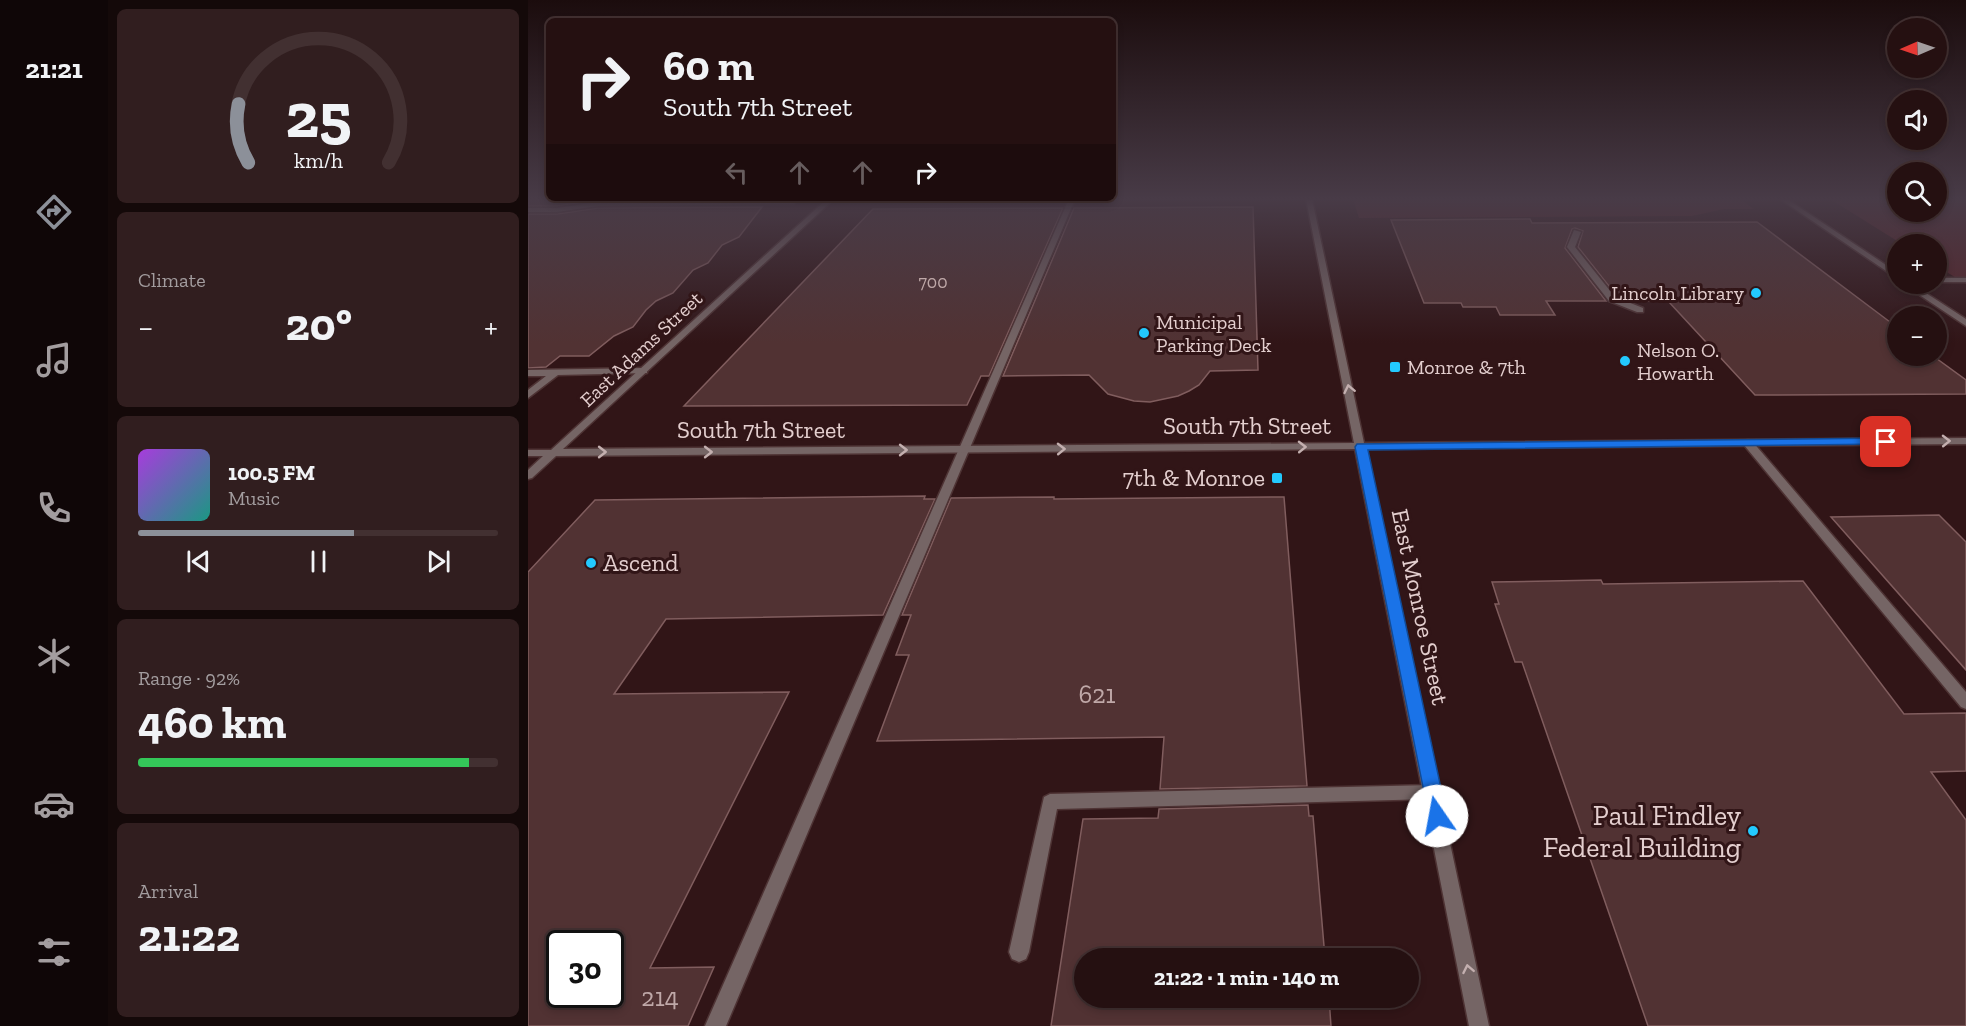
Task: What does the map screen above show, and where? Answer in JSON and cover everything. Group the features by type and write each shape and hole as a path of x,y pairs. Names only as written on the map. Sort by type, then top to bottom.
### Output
{"street":[{"name":"East Adams Street","path":"528,476 779,247"},
{"path":"716,1026 1051,247"},
{"name":"East Monroe Street","path":"1319,247 1479,1026"},
{"path":"1571,247 1612,299 1640,310"},
{"path":"1854,247 1887,270"},
{"path":"1947,280 1966,280"},
{"path":"1922,294 1966,323"},
{"path":"528,373 644,371"},
{"path":"528,394 555,373"},
{"name":"South 7th Street","path":"528,453 1966,441"},
{"path":"1748,443 1966,703"},
{"path":"1019,952 1050,802 1432,792"}],"shaded area":[{"path":"1947,247 1966,247 1966,284 1947,272"}],"building":[{"path":"528,247 721,247 708,263 693,270 673,293 656,301 646,310 633,327 614,336 589,356 560,356 546,367 528,368"},
{"path":"837,247 1046,247 989,376 981,376 967,405 684,406"},
{"name":"Municipal Parking Deck","path":"1058,247 1254,247 1258,370 1210,371 1199,385 1189,391 1178,396 1150,402 1134,401 1108,394 1089,375 1003,376"},
{"path":"1402,247 1565,247 1606,301 1546,301 1555,315 1500,315 1496,307 1463,307 1461,303 1424,303"},
{"path":"1578,247 1790,247 1887,320 1887,366 1947,366 1966,380 1966,394 1755,395 1668,301 1631,301 1616,295"},
{"path":"925,496 924,499 935,499 883,615 666,619 614,694 789,692 650,968 714,967 688,1026 528,1026 528,572 595,500"},
{"path":"1054,497 1054,499 1284,497 1307,786 1160,789 1164,737 877,741 909,655 896,655 911,615 902,615 951,498"},
{"path":"1939,515 1966,542 1966,670 1831,517"},
{"name":"Paul Findley Federal Building","path":"1601,580 1603,584 1803,581 1904,714 1966,713 1966,771 1931,772 1966,820 1966,1026 1648,1026 1522,662 1515,662 1495,604 1499,604 1492,582"},
{"path":"1308,805 1309,816 1313,816 1324,948 1074,948 1074,1008 1330,1008 1331,1026 1051,1026 1083,819 1158,818 1159,809"}],"place":[{"name":"Lincoln Library","path":"1756,293"},
{"name":"Municipal Parking Deck","path":"1144,333"},
{"name":"Nelson O. Howarth","path":"1625,361"},
{"name":"Monroe & 7th","path":"1395,367"},
{"name":"7th & Monroe","path":"1277,478"},
{"name":"Ascend","path":"591,563"},
{"name":"Paul Findley Federal Building","path":"1753,831"}],"route":[{"path":"1437,816 1361,447 1886,442"}]}
